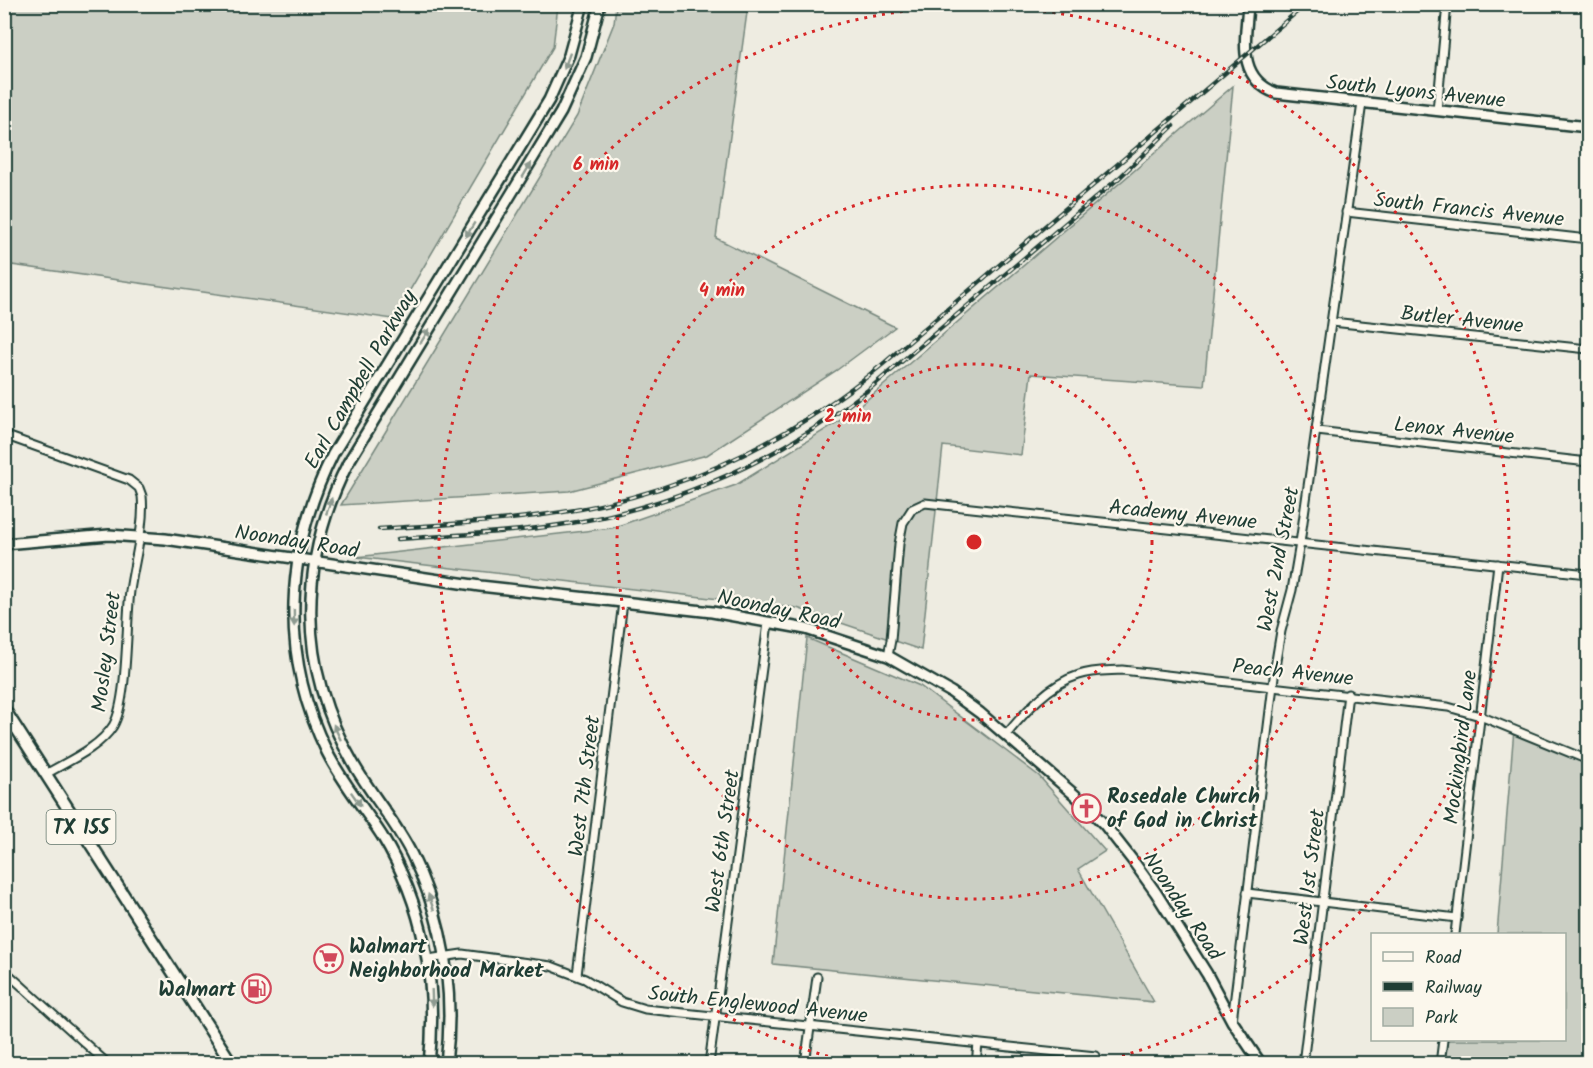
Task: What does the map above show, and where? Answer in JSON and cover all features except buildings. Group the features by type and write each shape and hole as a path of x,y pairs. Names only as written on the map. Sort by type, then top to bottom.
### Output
{"main road":[{"name":"Earl Campbell Parkway","path":"429,1064 432,997 428,959 416,909 399,867 382,837 345,783 318,732 299,669 293,619 297,559 310,507 333,454 549,100 569,55 583,4"},
{"name":"South Lyons Avenue","path":"1248,4 1246,55 1249,71 1260,84 1276,93 1588,127"},
{"name":"Earl Campbell Parkway","path":"446,1064 449,1003 445,956 433,906 397,828 359,773 332,720 317,672 311,625 314,562 326,514 348,463 561,112 586,57 600,5"},
{"name":"Noonday Road","path":"4,544 109,535 139,536 544,594 712,612 806,629 888,656 951,692 1006,735 1076,796 1104,824 1133,861 1207,974 1232,1021 1261,1064"},
{"name":"TX 155","path":"4,708 232,1064"},
{"path":"345,783 359,773"},
{"path":"431,1043 448,1045"}],"street":[{"path":"1437,111 1447,4"},
{"name":"West 2nd Street","path":"1232,1021 1273,687 1281,631 1292,590 1300,543 1362,103"},
{"name":"South Francis Avenue","path":"1346,212 1588,239"},
{"name":"Butler Avenue","path":"1332,322 1588,349"},
{"name":"Lenox Avenue","path":"1317,431 1588,462"},
{"path":"4,435 129,480 136,485 141,491 143,500 139,536"},
{"name":"Academy Avenue","path":"888,656 903,523 912,509 933,502 1588,573"},
{"name":"Mosley Street","path":"46,774 92,746 108,732 114,723 122,686 130,592 139,536"},
{"name":"Mockingbird Lane","path":"1455,933 1498,564"},
{"name":"West 7th Street","path":"577,975 623,602"},
{"name":"West 6th Street","path":"709,1064 768,623"},
{"name":"Peach Avenue","path":"1006,735 1035,704 1052,690 1079,675 1122,670 1448,707 1480,716 1588,760"},
{"name":"West 1st Street","path":"1303,1064 1348,694"},
{"path":"4,734 16,726"},
{"path":"1247,893 1457,918"},
{"name":"South Englewood Avenue","path":"428,959 469,955 546,964 577,975 616,999 645,1009 978,1044 1095,1060"},
{"path":"4,970 108,1064"},
{"path":"805,1064 817,977"},
{"path":"1440,1064 1443,1041"},
{"path":"976,1064 978,1044"}],"green space":[{"path":"5,4 558,5 553,47 393,319 5,264"},
{"path":"616,5 748,5 716,238 895,327 837,370 707,455 569,491 341,505 577,116 614,23"},
{"path":"1233,86 1204,386 1031,374 1021,455 943,446 921,650 797,608 356,557 612,528 736,485 849,415"},
{"path":"807,638 920,686 1039,776 1105,851 1078,869 1154,1002 773,964"},
{"path":"1514,729 1588,763 1588,1063 1440,1064 1443,1041 1566,1041 1566,933 1497,933"}],"railway":[{"path":"379,529 461,524 542,515 635,496 680,482 723,464 806,420 883,364 1306,4"},
{"path":"398,539 524,530 607,516 687,492 763,458 800,438 868,390 1119,178 1173,126"}],"place":[{"name":"Rosedale Church of God in Christ","path":"1086,808"},
{"name":"Walmart Neighborhood Market","path":"328,958"},
{"name":"Walmart","path":"257,989"}]}
